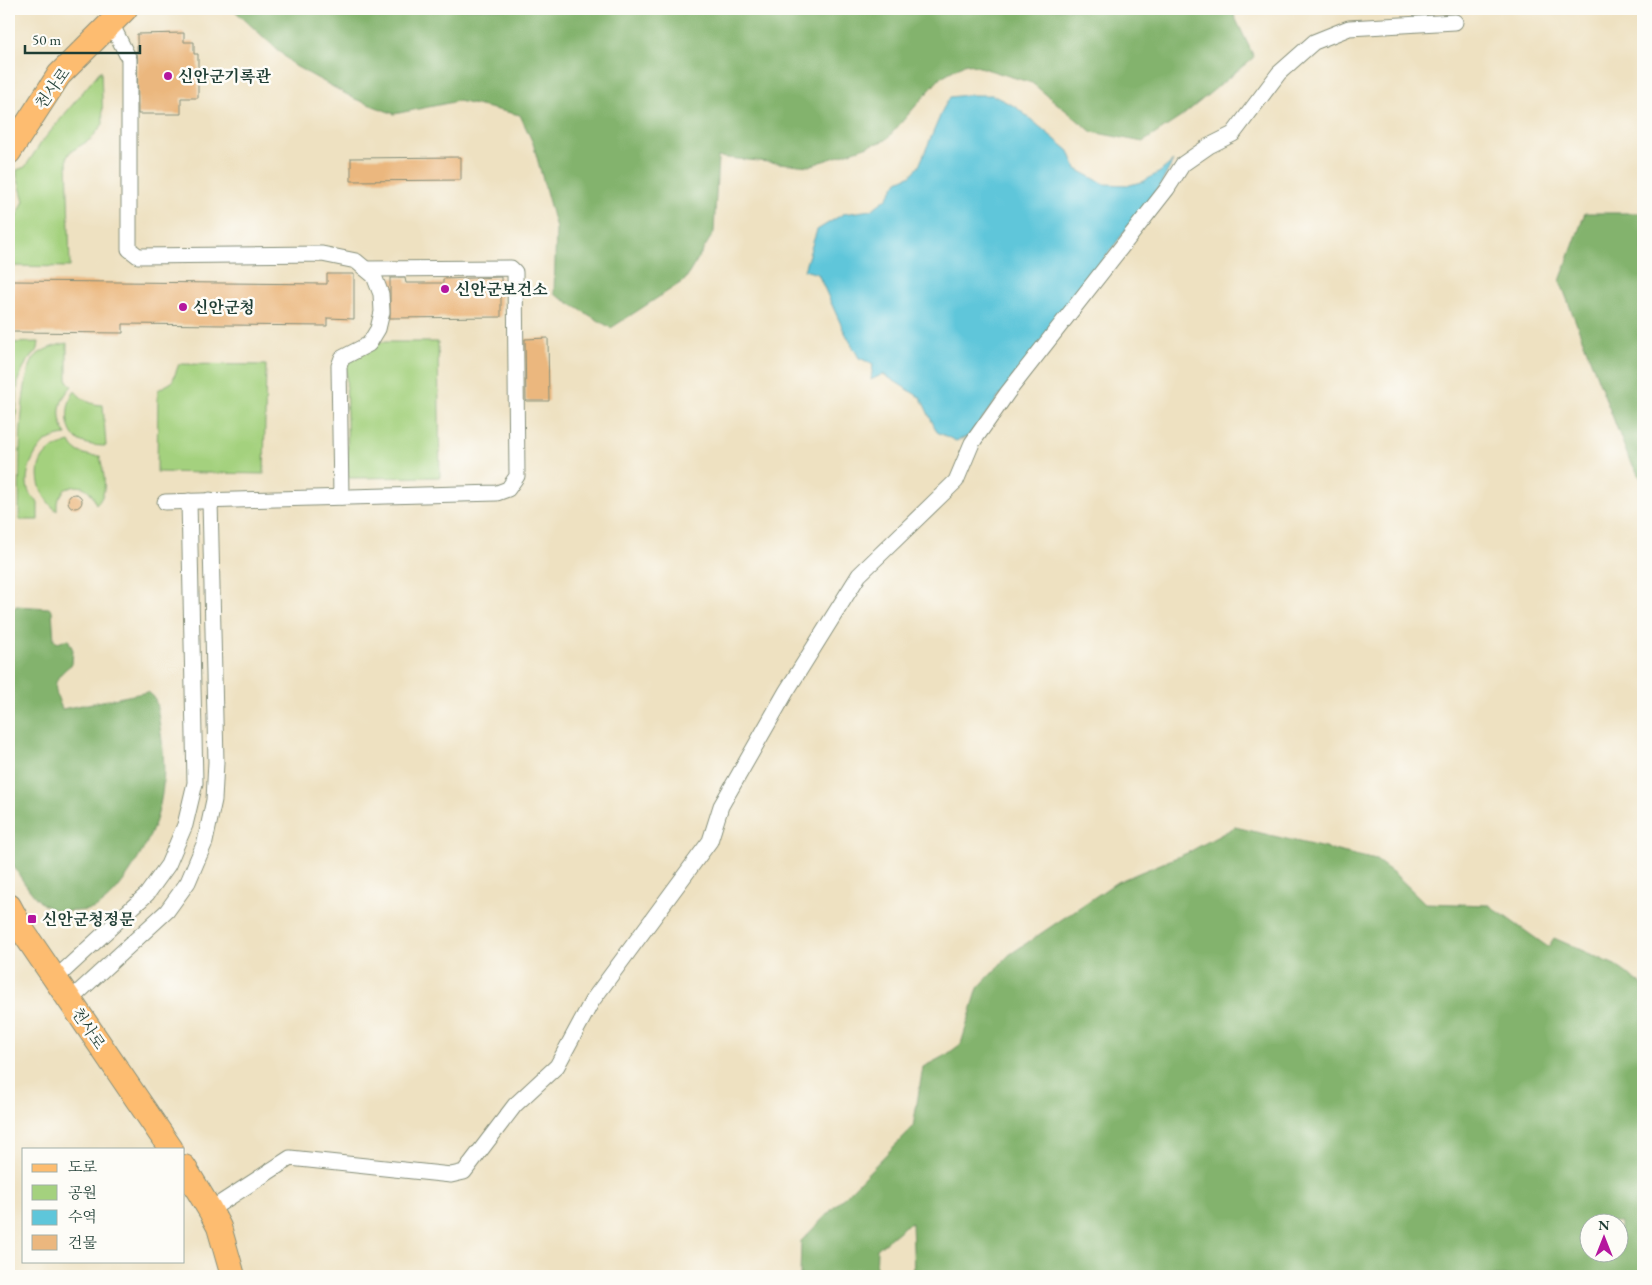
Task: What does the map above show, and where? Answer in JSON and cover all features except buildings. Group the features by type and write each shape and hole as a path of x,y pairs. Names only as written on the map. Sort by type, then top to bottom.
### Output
{"main road":[{"name":"천사로","path":"9,152 59,75 118,16"},
{"name":"천사로","path":"9,906 22,930 171,1148"},
{"path":"185,1169 219,1227 233,1276"}],"street":[{"path":"118,16 129,59 130,249 138,256 322,254 356,262 374,276 381,294 382,312 378,330 369,344 342,358 339,366 341,497"},
{"path":"210,1210 290,1158 451,1175 464,1172 515,1106 557,1066 592,1001 710,841 720,806 786,692 859,576 956,481 972,443 982,428 1167,189 1183,164 1210,146 1233,134 1278,73 1314,42 1349,28 1455,22"},
{"path":"165,502 497,493 508,489 517,476 514,269 366,269"},
{"path":"70,1000 167,910 188,882 205,842 214,800 216,762 210,500"},
{"path":"55,979 147,894 168,865 185,825 194,783 189,501"}],"green space":[{"path":"233,9 1231,9 1254,57 1181,117 1143,142 1092,132 1032,83 966,63 941,77 886,140 809,166 718,157 714,232 685,280 611,328 554,294 556,228 533,143 520,115 458,101 394,114 355,99 295,66"},
{"path":"101,70 103,124 91,139 70,152 67,157 70,267 9,266 9,232 24,201 17,170 25,167 41,143"},
{"path":"1585,213 1643,213 1643,482 1629,459 1560,281"},
{"path":"39,342 38,349 27,361 18,380 13,503 9,540 9,343"},
{"path":"380,342 438,342 440,477 348,478 346,366 352,358"},
{"path":"67,343 67,379 72,386 64,397 60,409 61,421 66,435 46,441 34,456 30,464 27,481 28,490 38,502 38,520 19,520 22,409 29,369 35,357 42,352 54,346"},
{"path":"179,364 266,365 264,474 157,472 158,390 172,382"},
{"path":"75,391 87,401 103,405 106,446 81,442 73,436 68,424 68,410"},
{"path":"70,442 82,454 100,456 104,475 103,494 96,505 88,490 80,486 64,490 57,502 57,511 44,497 38,479 38,469 47,453 55,447"},
{"path":"9,540 11,602 9,607"},
{"path":"16,606 49,608 52,611 54,640 58,643 68,639 73,650 72,664 60,675 56,684 57,695 62,709 148,692 154,697 156,703 164,761 162,794 157,817 148,840 125,879 106,900 91,909 62,911 46,906 30,891 9,858 9,616"},
{"path":"1235,827 1376,860 1395,874 1425,903 1489,905 1548,947 1554,938 1615,965 1643,985 1643,1276 914,1276 912,1223 905,1226 877,1249 876,1276 800,1276 801,1241 913,1127 923,1067 946,1055 961,1044 978,988 1009,955 1117,882 1187,853"}],"water":[{"path":"992,95 1016,107 1069,151 1076,169 1104,184 1130,185 1144,181 1160,172 1173,161 1161,184 969,436 956,441 937,432 921,398 883,374 871,380 873,364 859,358 843,329 818,274 804,270 817,230 843,214 871,210 887,198 898,181 911,175 919,166 950,97"}],"place":[{"name":"신안군기록관","path":"168,76"},
{"name":"신안군보건소","path":"445,289"},
{"name":"신안군청","path":"183,307"},
{"name":"신안군청정문","path":"32,919"}]}
